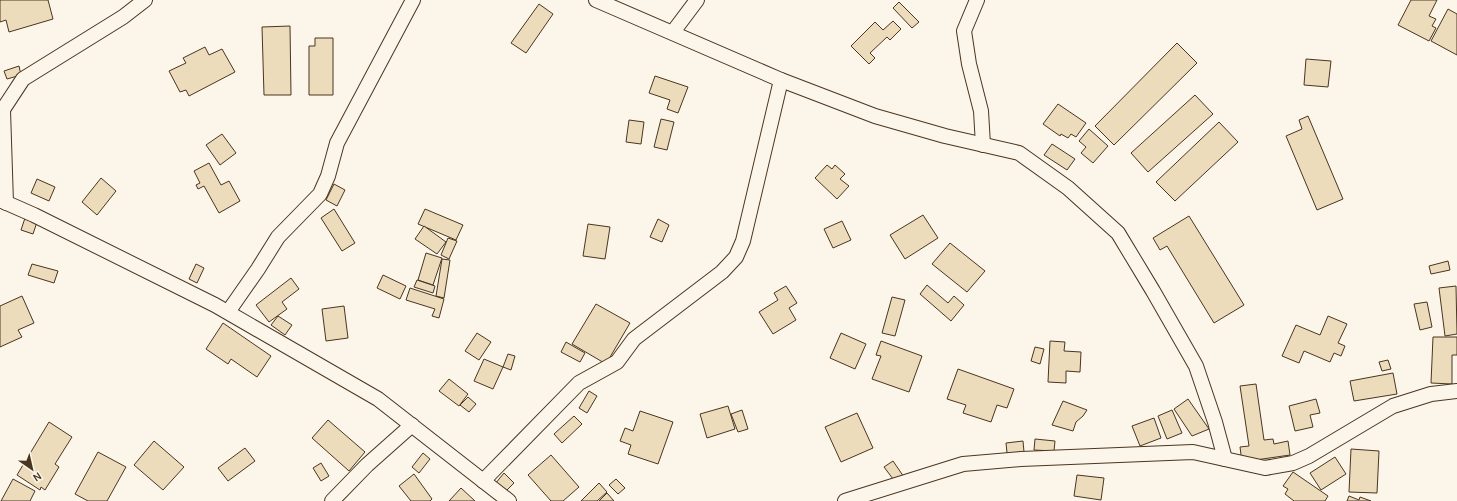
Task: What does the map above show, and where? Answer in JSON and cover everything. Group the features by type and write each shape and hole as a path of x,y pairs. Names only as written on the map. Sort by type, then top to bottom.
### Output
{"street":[{"path":"145,0 123,17 23,80 1,112 3,201 142,267 228,312 378,399 509,501"},
{"path":"228,312 278,237 320,194 328,176 337,143 413,0"},
{"path":"596,0 781,80 875,116 1018,153 1068,188 1118,232 1196,366 1216,422 1225,459"},
{"path":"673,32 697,0"},
{"path":"977,0 964,31 981,111 983,145"},
{"path":"483,481 579,383 617,362 634,339 722,272 736,257 743,241 781,80"},
{"path":"845,501 963,464 1074,456 1193,452 1265,468 1293,463 1309,456 1393,406 1431,394 1457,391"},
{"path":"332,501 367,465 412,425"}],"building":[{"path":"0,0 48,0 53,19 9,32 6,20 0,22"},
{"path":"1411,0 1437,0 1429,16 1436,19 1432,26 1436,28 1429,41 1398,25"},
{"path":"899,2 919,22 912,28 893,8"},
{"path":"539,4 553,14 526,53 511,43"},
{"path":"1448,9 1457,14 1457,55 1431,41"},
{"path":"893,21 901,29 890,40 887,37 870,53 875,58 869,64 851,46 875,22 883,30"},
{"path":"290,26 291,95 264,95 262,27"},
{"path":"315,38 333,38 333,95 309,95 309,46 315,46"},
{"path":"1177,43 1197,63 1114,145 1095,126"},
{"path":"205,47 209,55 222,49 235,72 189,96 186,90 180,92 169,71 186,63 183,58"},
{"path":"1306,59 1331,61 1328,87 1304,85"},
{"path":"19,66 21,75 7,79 4,71"},
{"path":"655,76 688,87 678,113 667,109 670,100 649,93"},
{"path":"1195,95 1213,114 1148,172 1131,153"},
{"path":"1058,104 1086,123 1076,137 1071,134 1068,138 1061,134 1060,136 1043,124"},
{"path":"1308,116 1343,199 1317,210 1286,136 1302,129 1299,120"},
{"path":"661,119 674,122 667,150 654,147"},
{"path":"629,120 644,122 641,144 626,142"},
{"path":"1219,122 1238,142 1175,201 1156,182"},
{"path":"1089,129 1108,146 1093,163 1081,153 1086,147 1079,141"},
{"path":"222,134 236,153 220,165 206,145"},
{"path":"1052,144 1075,159 1067,170 1044,155"},
{"path":"209,163 221,185 229,181 240,201 219,213 204,186 198,189 196,185 200,183 194,171"},
{"path":"827,165 832,169 835,165 845,174 840,179 849,186 837,199 815,178"},
{"path":"101,178 116,191 97,215 82,202"},
{"path":"37,179 55,187 49,201 31,193"},
{"path":"334,184 345,190 337,206 326,200"},
{"path":"334,209 355,243 342,251 321,218"},
{"path":"425,209 463,225 456,240 418,224"},
{"path":"923,215 938,238 905,259 890,235"},
{"path":"1189,216 1244,305 1214,323 1167,246 1160,250 1153,238"},
{"path":"25,218 37,222 33,234 21,230"},
{"path":"658,219 669,225 662,242 650,237"},
{"path":"842,221 851,240 833,248 824,229"},
{"path":"588,224 610,227 605,259 583,256"},
{"path":"424,226 446,242 437,254 415,239"},
{"path":"448,238 457,241 449,259 441,255"},
{"path":"950,243 985,271 967,292 932,264"},
{"path":"426,253 442,258 433,285 418,280"},
{"path":"442,259 450,260 444,298 436,296"},
{"path":"1448,261 1450,270 1431,274 1429,266"},
{"path":"32,264 58,271 54,283 28,275"},
{"path":"196,264 204,268 197,283 189,279"},
{"path":"383,275 406,286 400,299 377,288"},
{"path":"291,278 299,289 282,302 287,309 269,322 256,305"},
{"path":"417,280 435,286 433,293 414,287"},
{"path":"927,285 948,303 954,296 964,305 951,321 920,294"},
{"path":"786,286 797,303 789,308 796,320 773,334 759,312 778,300 774,293"},
{"path":"1456,286 1457,334 1445,336 1439,288"},
{"path":"410,288 444,299 439,318 432,316 435,309 406,300"},
{"path":"22,296 34,323 18,330 22,337 0,347 0,306"},
{"path":"892,297 905,300 895,336 882,333"},
{"path":"1427,302 1432,327 1420,330 1414,304"},
{"path":"596,304 630,323 606,364 572,344"},
{"path":"344,306 348,338 326,341 322,309"},
{"path":"278,316 292,325 285,335 271,325"},
{"path":"1328,316 1347,324 1338,343 1345,346 1341,356 1334,353 1330,362 1304,351 1299,363 1282,356 1296,325 1320,335"},
{"path":"223,323 271,356 257,377 231,359 228,364 206,349"},
{"path":"477,333 491,342 479,360 465,351"},
{"path":"841,333 866,344 855,369 830,358"},
{"path":"1433,337 1457,337 1457,355 1452,355 1452,384 1431,383"},
{"path":"881,341 922,356 909,392 872,379 881,356 876,355"},
{"path":"1050,341 1065,342 1064,351 1081,352 1080,372 1066,371 1066,383 1048,382"},
{"path":"566,342 585,353 580,362 561,352"},
{"path":"1035,347 1044,349 1040,364 1031,361"},
{"path":"508,354 515,356 511,370 503,367"},
{"path":"484,359 503,367 493,389 474,381"},
{"path":"1388,360 1391,369 1382,371 1379,362"},
{"path":"958,369 1014,389 1007,408 997,405 991,422 963,413 966,405 947,399"},
{"path":"1393,373 1397,394 1354,401 1350,381"},
{"path":"449,379 468,394 459,406 439,391"},
{"path":"1256,384 1264,440 1273,439 1274,444 1288,441 1290,455 1242,462 1240,447 1249,446 1240,386"},
{"path":"589,391 597,396 587,413 579,408"},
{"path":"468,397 476,404 469,412 460,405"},
{"path":"1188,399 1209,429 1192,436 1174,409"},
{"path":"1316,399 1320,413 1310,415 1313,427 1295,431 1289,406"},
{"path":"1063,401 1087,410 1076,422 1073,431 1052,425"},
{"path":"728,406 735,429 707,438 700,414"},
{"path":"742,410 748,429 738,432 731,414"},
{"path":"1172,410 1182,433 1167,439 1158,416"},
{"path":"640,411 673,422 658,464 628,454 631,445 620,441 625,428 633,431"},
{"path":"857,413 873,448 841,462 825,427"},
{"path":"574,416 582,424 562,443 554,434"},
{"path":"1154,418 1161,438 1140,446 1132,426"},
{"path":"328,420 365,452 349,471 312,438"},
{"path":"49,422 72,437 55,464 59,467 45,490 41,487 40,490 17,475"},
{"path":"1035,439 1055,441 1054,451 1034,450"},
{"path":"154,441 184,467 163,490 134,465"},
{"path":"1023,441 1024,452 1007,453 1006,443"},
{"path":"245,448 255,461 228,481 218,468"},
{"path":"1351,449 1379,451 1377,493 1349,492"},
{"path":"98,452 126,467 107,501 88,501 75,494"},
{"path":"423,453 430,459 419,473 412,467"},
{"path":"551,455 579,487 563,501 551,501 528,475"},
{"path":"1335,457 1346,474 1321,490 1310,473"},
{"path":"893,461 904,477 896,483 884,467"},
{"path":"321,463 329,476 321,481 313,468"},
{"path":"1293,472 1328,496 1325,501 1294,501 1285,494 1288,489 1283,486"},
{"path":"504,473 514,483 504,493 495,484"},
{"path":"414,474 432,499 430,501 411,501 399,486"},
{"path":"1077,475 1104,478 1101,500 1074,496"},
{"path":"13,479 35,491 30,501 1,501"},
{"path":"616,479 625,488 618,494 609,485"},
{"path":"599,483 607,492 597,501 581,501"},
{"path":"461,488 475,501 449,501"},
{"path":"607,493 614,501 599,501"},
{"path":"1349,496 1359,500 1360,497 1371,501 1347,501"}]}
